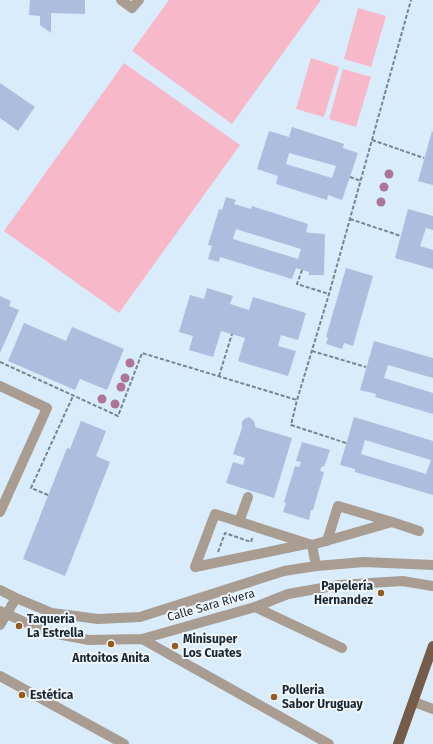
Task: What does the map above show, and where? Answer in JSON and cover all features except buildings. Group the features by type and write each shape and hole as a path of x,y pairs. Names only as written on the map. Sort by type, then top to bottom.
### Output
{"main road":[{"path":"398,744 433,646"}],"street":[{"path":"121,0 135,4"},
{"path":"0,386 47,408 0,512"},
{"path":"239,522 248,497"},
{"path":"327,541 338,506 419,531"},
{"path":"309,544 215,514 195,567 327,541 392,522"},
{"path":"309,544 316,566"},
{"name":"Calle Sara Rivera","path":"0,590 52,613 98,619 140,617 284,571 316,566 364,562 433,565"},
{"name":"Calle Sara Rivera","path":"3,612 47,632 89,640 142,639 255,607 288,594 339,585 402,582 433,586"},
{"path":"0,625 3,612 16,598"},
{"path":"255,607 342,648"},
{"path":"142,639 329,744"},
{"path":"0,676 124,744"},
{"path":"414,702 433,709"}],"path":[{"path":"346,443 291,425 411,0"},
{"path":"372,140 424,158"},
{"path":"350,177 361,181"},
{"path":"350,219 401,236"},
{"path":"302,270 297,284 329,294"},
{"path":"219,376 232,334"},
{"path":"312,351 366,367"},
{"path":"0,362 118,416 142,353 297,400"},
{"path":"48,495 32,488 73,396"},
{"path":"214,563 225,533 251,542 256,528"}],"shaded area":[{"path":"169,0 321,0 232,124 132,51"},
{"path":"358,8 386,16 371,67 344,59"},
{"path":"311,58 339,67 324,117 296,109"},
{"path":"124,63 240,145 119,313 4,231"},
{"path":"343,69 371,77 356,127 329,119"}],"place":[{"name":"Papelería Hernandez","path":"381,593"},
{"name":"Taqueria La Estrella","path":"19,626"},
{"name":"Antoitos Anita","path":"111,644"},
{"name":"Minisuper Los Cuates","path":"175,646"},
{"name":"Estética","path":"22,695"},
{"name":"Polleria Sabor Uruguay","path":"274,697"}]}
